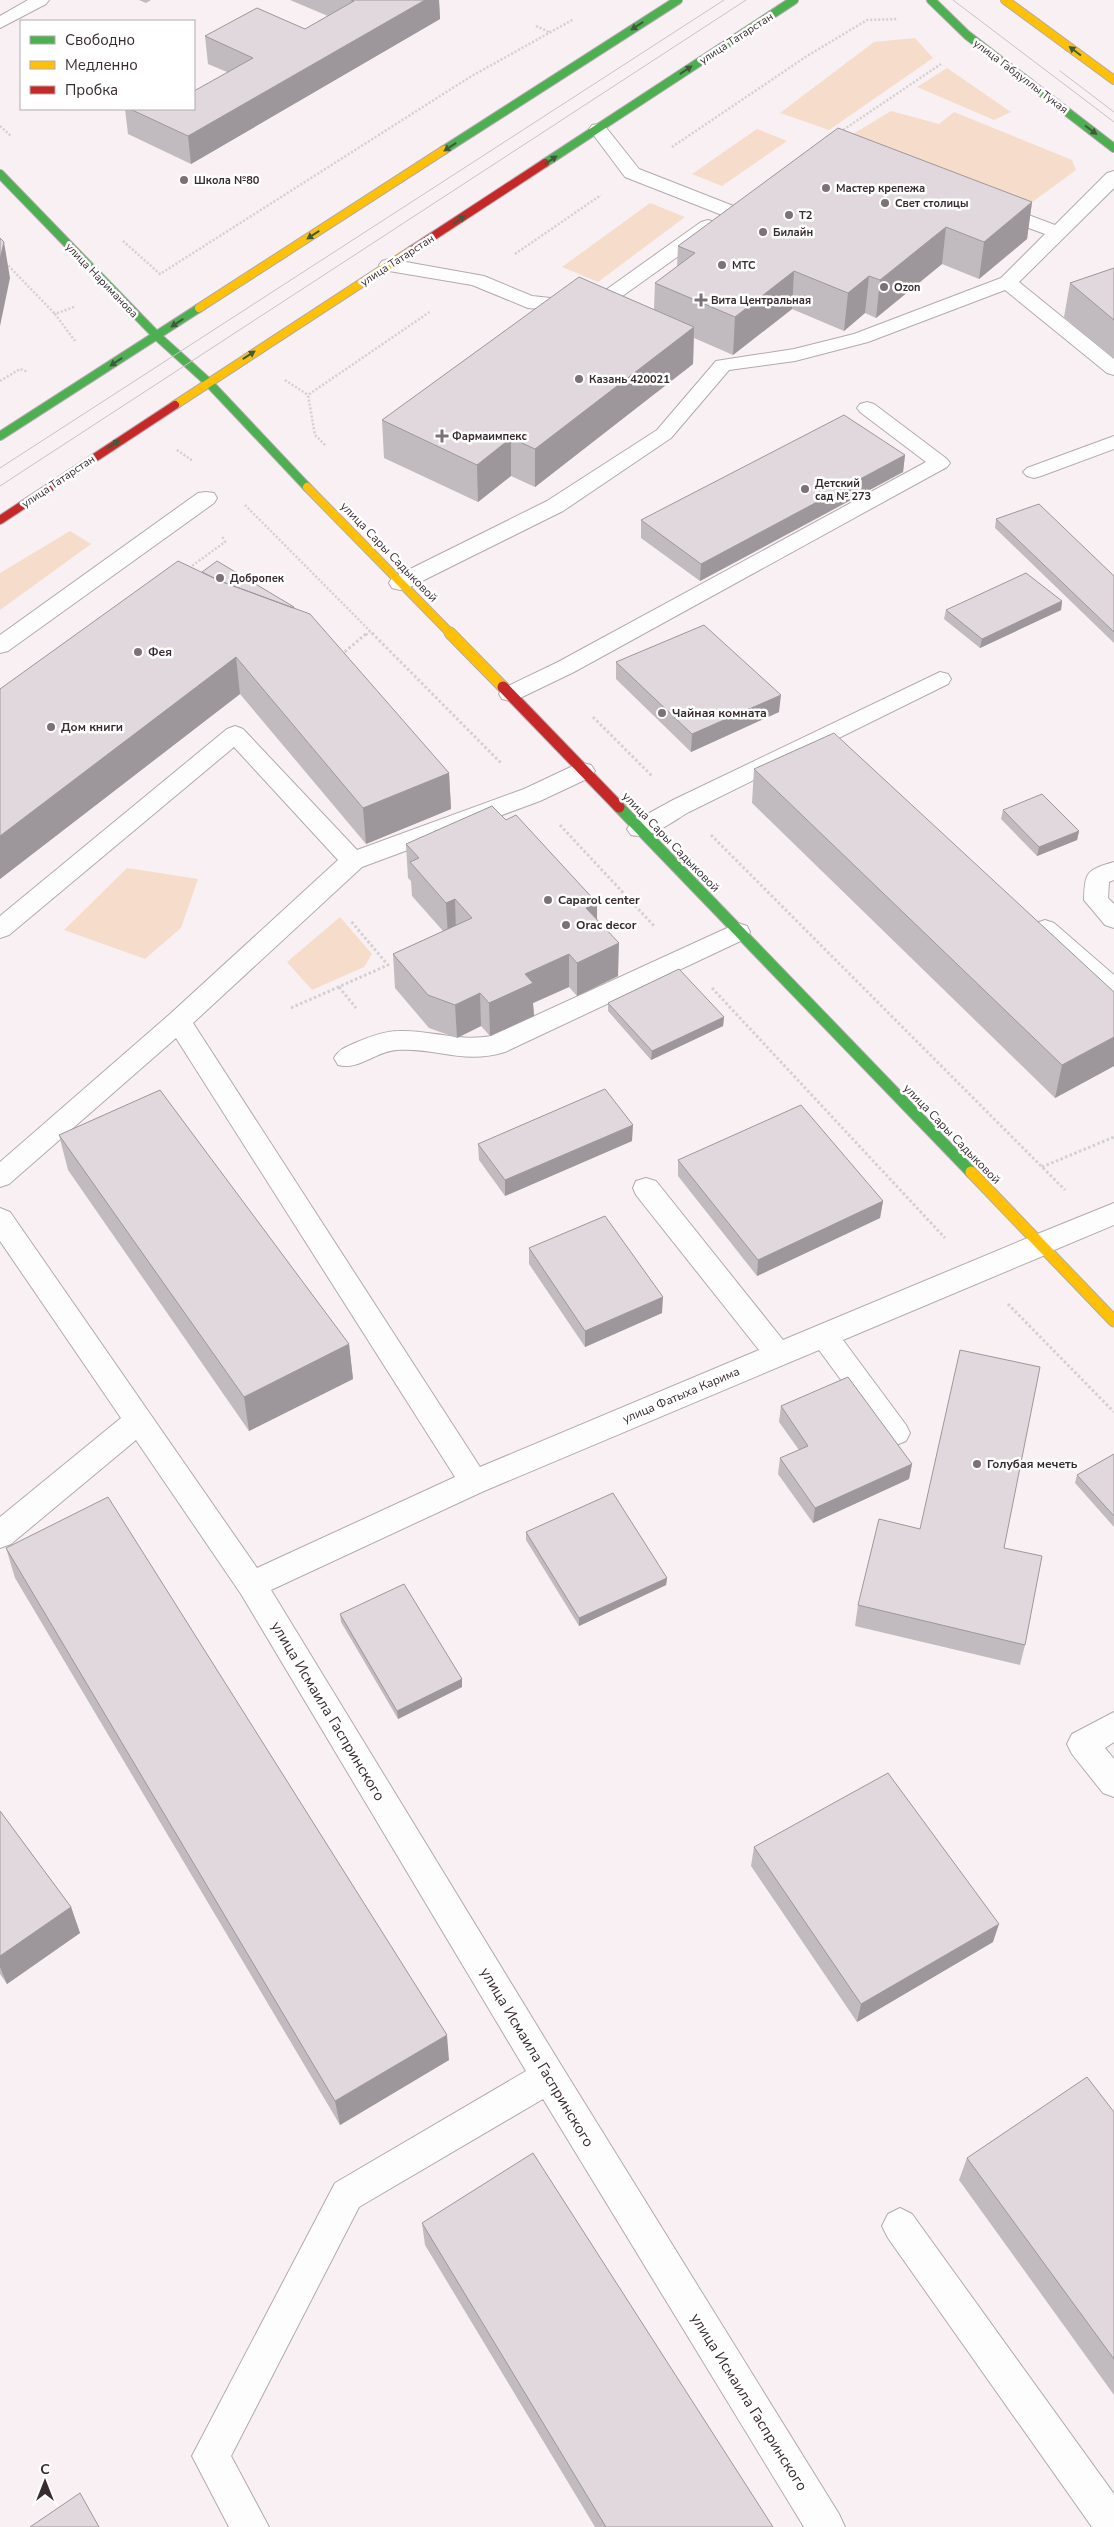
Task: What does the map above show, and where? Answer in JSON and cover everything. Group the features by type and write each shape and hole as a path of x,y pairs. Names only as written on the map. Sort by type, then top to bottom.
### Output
{"main road":[{"path":"0,436 678,0"},
{"name":"улица Татарстан","path":"0,520 794,0"},
{"name":"улица Габдуллы Тукая","path":"931,0 967,35 1114,148"},
{"path":"1005,0 1114,80"},
{"name":"улица Нариманова","path":"0,174 157,336 208,382"},
{"name":"улица Сары Садыковой","path":"208,382 276,456 510,694 1114,1321"}],"street":[{"path":"0,23 40,0"},
{"path":"598,129 632,173 729,211"},
{"path":"400,583 555,506 664,434 723,365 795,355 861,338 1008,282 1114,177"},
{"path":"389,265 477,280 528,302 594,308 745,200"},
{"path":"978,202 1059,233"},
{"path":"1008,282 1114,369"},
{"path":"510,694 566,667 940,463 867,408"},
{"path":"1034,472 1114,442"},
{"path":"0,646 206,498"},
{"path":"639,829 681,806 940,679"},
{"path":"0,929 235,734 353,861"},
{"path":"824,735 846,755"},
{"path":"0,1177 179,1021 353,861 532,795 583,771"},
{"path":"1114,870 1097,877 1096,900 1114,919"},
{"path":"1025,911 1114,990"},
{"path":"347,1058 375,1045 398,1040 468,1050 496,1045 738,932"},
{"path":"179,1021 474,1482"},
{"path":"646,1188 778,1354"},
{"name":"улица Фатыха Карима","path":"252,1586 474,1482 1114,1214"},
{"name":"улица Исмаила Гаспринского","path":"0,1219 252,1586 549,2077 826,2527"},
{"path":"824,1336 896,1433"},
{"path":"0,1535 139,1420"},
{"path":"1114,1726 1083,1744 1114,1783"},
{"path":"250,2527 211,2456 347,2195 549,2077"},
{"path":"900,2226 1114,2526"}],"path":[{"path":"123,241 160,274 470,77 574,18"},
{"path":"315,435 308,395 632,173 807,56 867,20 904,18"},
{"path":"536,26 550,32"},
{"path":"840,133 945,61"},
{"path":"0,126 14,140"},
{"path":"0,257 55,314 76,343"},
{"path":"55,314 114,292"},
{"path":"0,381 20,369 36,375"},
{"path":"185,571 225,542 206,498"},
{"path":"334,661 370,631"},
{"path":"350,920 388,965"},
{"path":"291,1008 396,961"},
{"path":"1042,1167 1114,1137"}],"shaded area":[{"path":"915,38 933,58 829,130 780,113 874,42"},
{"path":"947,68 1011,112 994,120 917,87"},
{"path":"891,111 939,124 954,112 1072,160 1076,170 1031,203 843,140"},
{"path":"757,129 787,141 722,186 692,174"},
{"path":"650,203 685,217 598,282 562,267"},
{"path":"70,531 91,544 0,610 0,573"},
{"path":"127,868 198,879 181,928 145,959 64,930"},
{"path":"340,917 372,954 364,967 312,990 287,962"}],"building":[{"path":"351,0 425,0 188,136 132,110 195,110 195,90 253,58 205,36 257,8 305,29 354,1"},
{"path":"838,128 1032,202 984,242 946,227 880,280 869,276 848,293 794,271 735,317 655,283 695,253 678,246"},
{"path":"0,238 4,242 0,259"},
{"path":"1114,268 1114,320 1070,283"},
{"path":"579,277 694,327 535,449 511,438 477,465 382,420"},
{"path":"844,415 905,455 701,564 641,520"},
{"path":"1039,504 1114,576 1114,632 996,519"},
{"path":"178,561 220,581 310,614 449,773 363,808 236,657 0,836 0,689"},
{"path":"217,561 294,607 220,581 202,572"},
{"path":"1026,573 1062,601 982,639 946,610"},
{"path":"704,625 781,695 692,734 616,662"},
{"path":"834,733 1114,992 1114,1037 1062,1065 754,769"},
{"path":"1042,794 1079,831 1039,847 1003,810"},
{"path":"492,806 506,820 516,815 597,903 586,908 619,943 577,963 569,954 525,974 533,983 489,1003 480,993 455,1005 428,995 393,954 472,918 455,899 446,903 410,862 419,858 406,844"},
{"path":"679,969 724,1017 652,1051 608,1003"},
{"path":"605,1089 633,1125 505,1180 478,1144"},
{"path":"160,1090 349,1344 244,1397 59,1135"},
{"path":"801,1105 883,1201 758,1260 678,1160"},
{"path":"605,1216 663,1297 585,1331 529,1248"},
{"name":"Голубая мечеть","path":"960,1350 1040,1367 1004,1548 1042,1556 1025,1645 858,1605 879,1519 920,1529"},
{"path":"848,1377 912,1464 815,1508 780,1458 808,1446 781,1406"},
{"path":"1114,1454 1114,1516 1077,1475"},
{"path":"613,1493 667,1578 579,1618 526,1532"},
{"path":"108,1497 447,2035 335,2101 6,1548"},
{"path":"404,1584 462,1679 397,1711 340,1614"},
{"path":"888,1773 999,1924 861,2004 754,1847"},
{"path":"0,1811 71,1907 0,1956"},
{"path":"1087,2077 1114,2112 1114,2359 967,2158"},
{"path":"533,2153 773,2527 606,2527 422,2223"},
{"path":"80,2493 99,2527 30,2527"}],"tram line":[{"path":"0,468 724,0"},
{"path":"0,486 746,0"},
{"path":"953,0 1114,122"},
{"path":"1060,71 1114,112"}],"traffic: fast":[{"path":"444,150 678,0"},
{"path":"545,163 794,0"},
{"path":"931,0 967,35 1114,148"},
{"path":"0,174 157,336 208,382 307,487"},
{"path":"0,436 199,308"},
{"path":"619,807 971,1172"}],"traffic: slow":[{"path":"1005,0 1114,80"},
{"path":"199,308 444,150"},
{"path":"175,405 412,250"},
{"path":"307,487 503,687"},
{"path":"971,1172 1114,1321"}],"traffic: jam":[{"path":"412,250 545,163"},
{"path":"0,520 175,405"},
{"path":"503,687 619,807"}],"place":[{"name":"Школа №80","path":"184,180"},
{"name":"Мастер крепежа","path":"826,188"},
{"name":"Свет столицы","path":"885,203"},
{"name":"Т2","path":"789,215"},
{"name":"Билайн","path":"763,232"},
{"name":"МТС","path":"722,265"},
{"name":"Ozon","path":"884,287"},
{"name":"Вита Центральная","path":"701,300"},
{"name":"Казань 420021","path":"579,379"},
{"name":"Фармаимпекс","path":"442,436"},
{"name":"Детский сад № 273","path":"805,489"},
{"name":"Добропек","path":"220,578"},
{"name":"Фея","path":"138,652"},
{"name":"Чайная комната","path":"662,713"},
{"name":"Дом книги","path":"51,727"},
{"name":"Caparol center","path":"548,900"},
{"name":"Orac decor","path":"566,925"},
{"name":"Голубая мечеть","path":"977,1464"}]}
